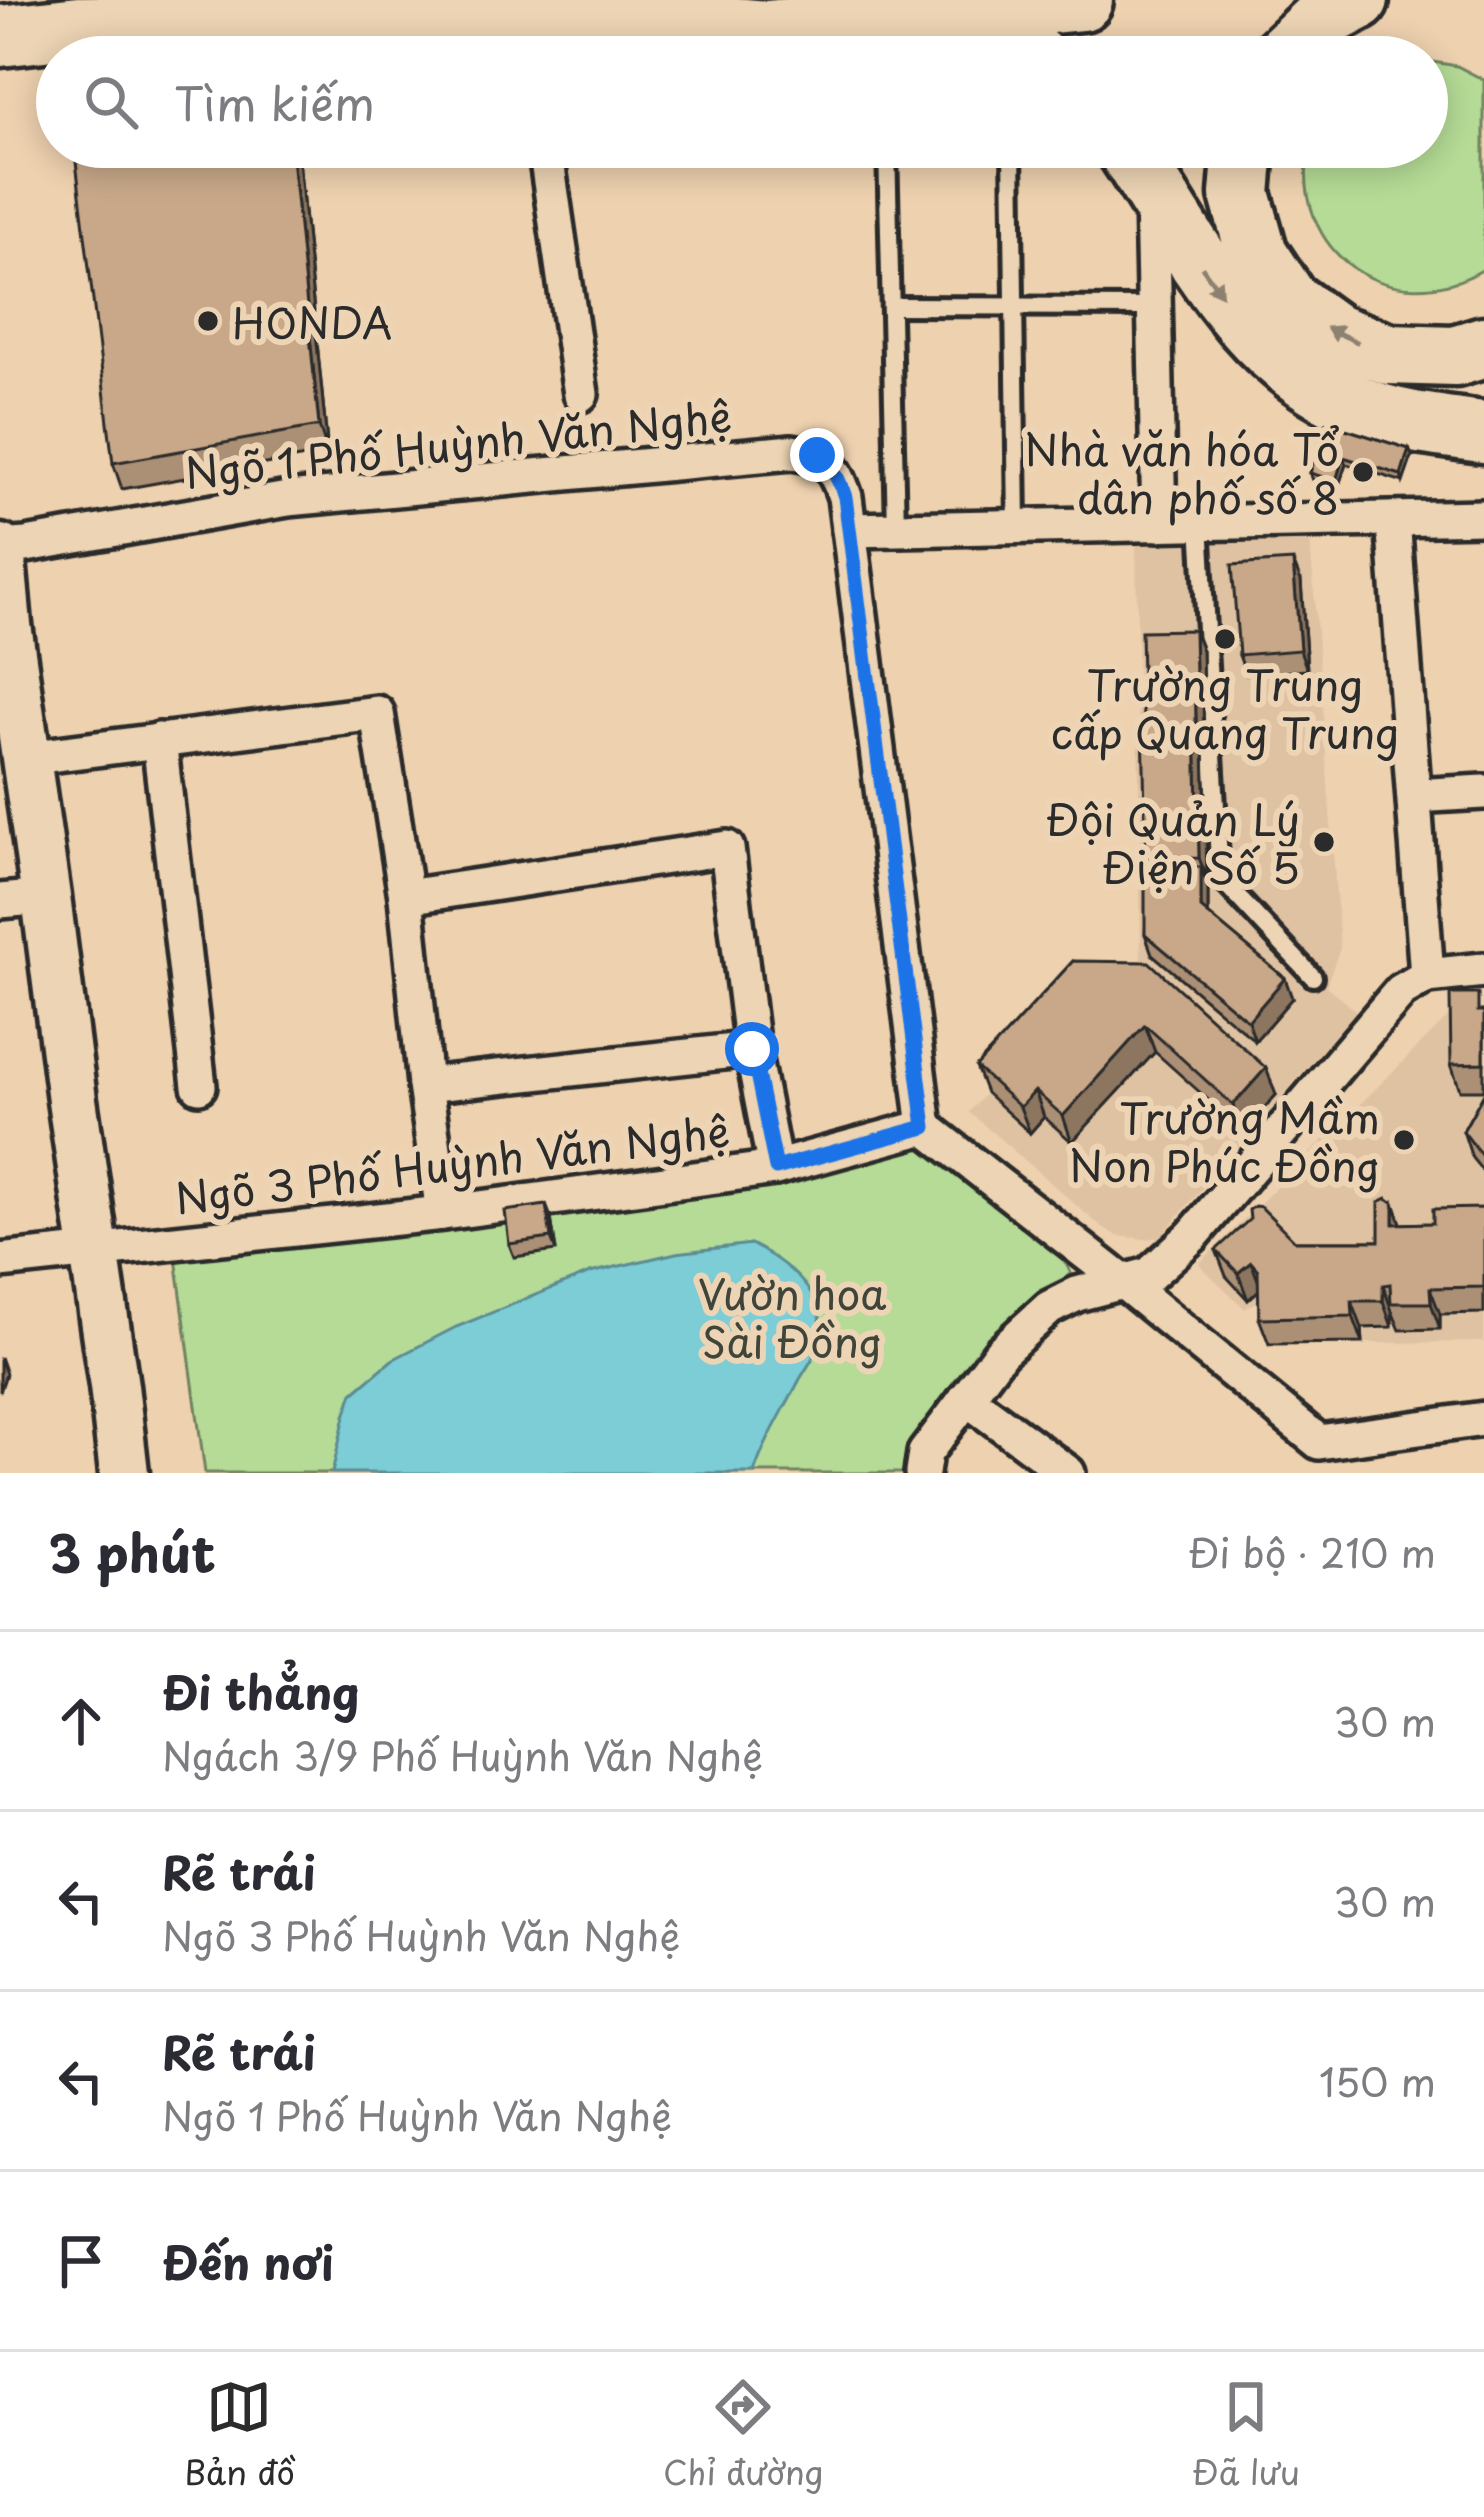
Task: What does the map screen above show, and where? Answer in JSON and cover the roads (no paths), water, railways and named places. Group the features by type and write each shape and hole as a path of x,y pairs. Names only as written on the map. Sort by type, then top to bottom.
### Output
{"highway":[{"path":"0,36 78,27 529,35 565,12 766,31 1082,0"},
{"path":"1303,36 1320,20 1358,0"},
{"path":"837,25 956,21 998,36"},
{"path":"1140,168 1235,313 1297,374 1358,407 1432,425 1484,431"},
{"path":"1242,168 1240,194 1257,254 1288,301 1335,334 1389,354 1470,351"}],"street":[{"path":"548,168 581,394"},
{"path":"1139,168 1154,307 1159,524"},
{"name":"Ngõ 1 Phố Huỳnh Văn Nghệ","path":"0,548 288,499 792,452 817,455 830,465 845,497 925,1127"},
{"path":"849,530 1484,517"},
{"path":"1393,519 1427,976"},
{"path":"0,548 26,758 23,899 94,1252 124,1473"},
{"path":"26,758 376,713 406,897 443,1214"},
{"path":"159,740 199,1086"},
{"path":"1414,796 1484,791"},
{"path":"406,897 727,848 752,1049 776,1168"},
{"path":"922,1473 925,1454 1001,1352 1049,1308 1077,1294 1149,1275 1192,1236 1401,991 1427,976 1484,970"},
{"path":"425,1084 752,1049"},
{"path":"925,1127 1122,1281 1321,1458 1484,1419"},
{"name":"Ngõ 3 Phố Huỳnh Văn Nghệ","path":"0,1261 443,1214 776,1168 925,1127"},
{"path":"966,1398 1068,1473"}],"lane":[{"path":"888,168 896,529"},
{"path":"1012,168 1017,526"},
{"path":"891,307 1154,307"},
{"path":"1200,523 1220,878 1313,977"}],"water":[{"path":"751,1244 804,1284 819,1312 821,1328 815,1354 754,1473 332,1473 353,1393 392,1360 456,1327 590,1273 676,1253"}],"place":[{"name":"HONDA","path":"208,321"},
{"name":"Nhà văn hóa Tổ dân phố số 8","path":"1363,472"},
{"name":"Trường Trung cấp Quang Trung","path":"1225,639"},
{"name":"Đội Quản Lý Điện Số 5","path":"1324,842"},
{"name":"Trường Mầm Non Phúc Đồng","path":"1404,1140"}],"park label":[{"name":"Vườn hoa Sài Đồng","path":"792,1316"}]}
